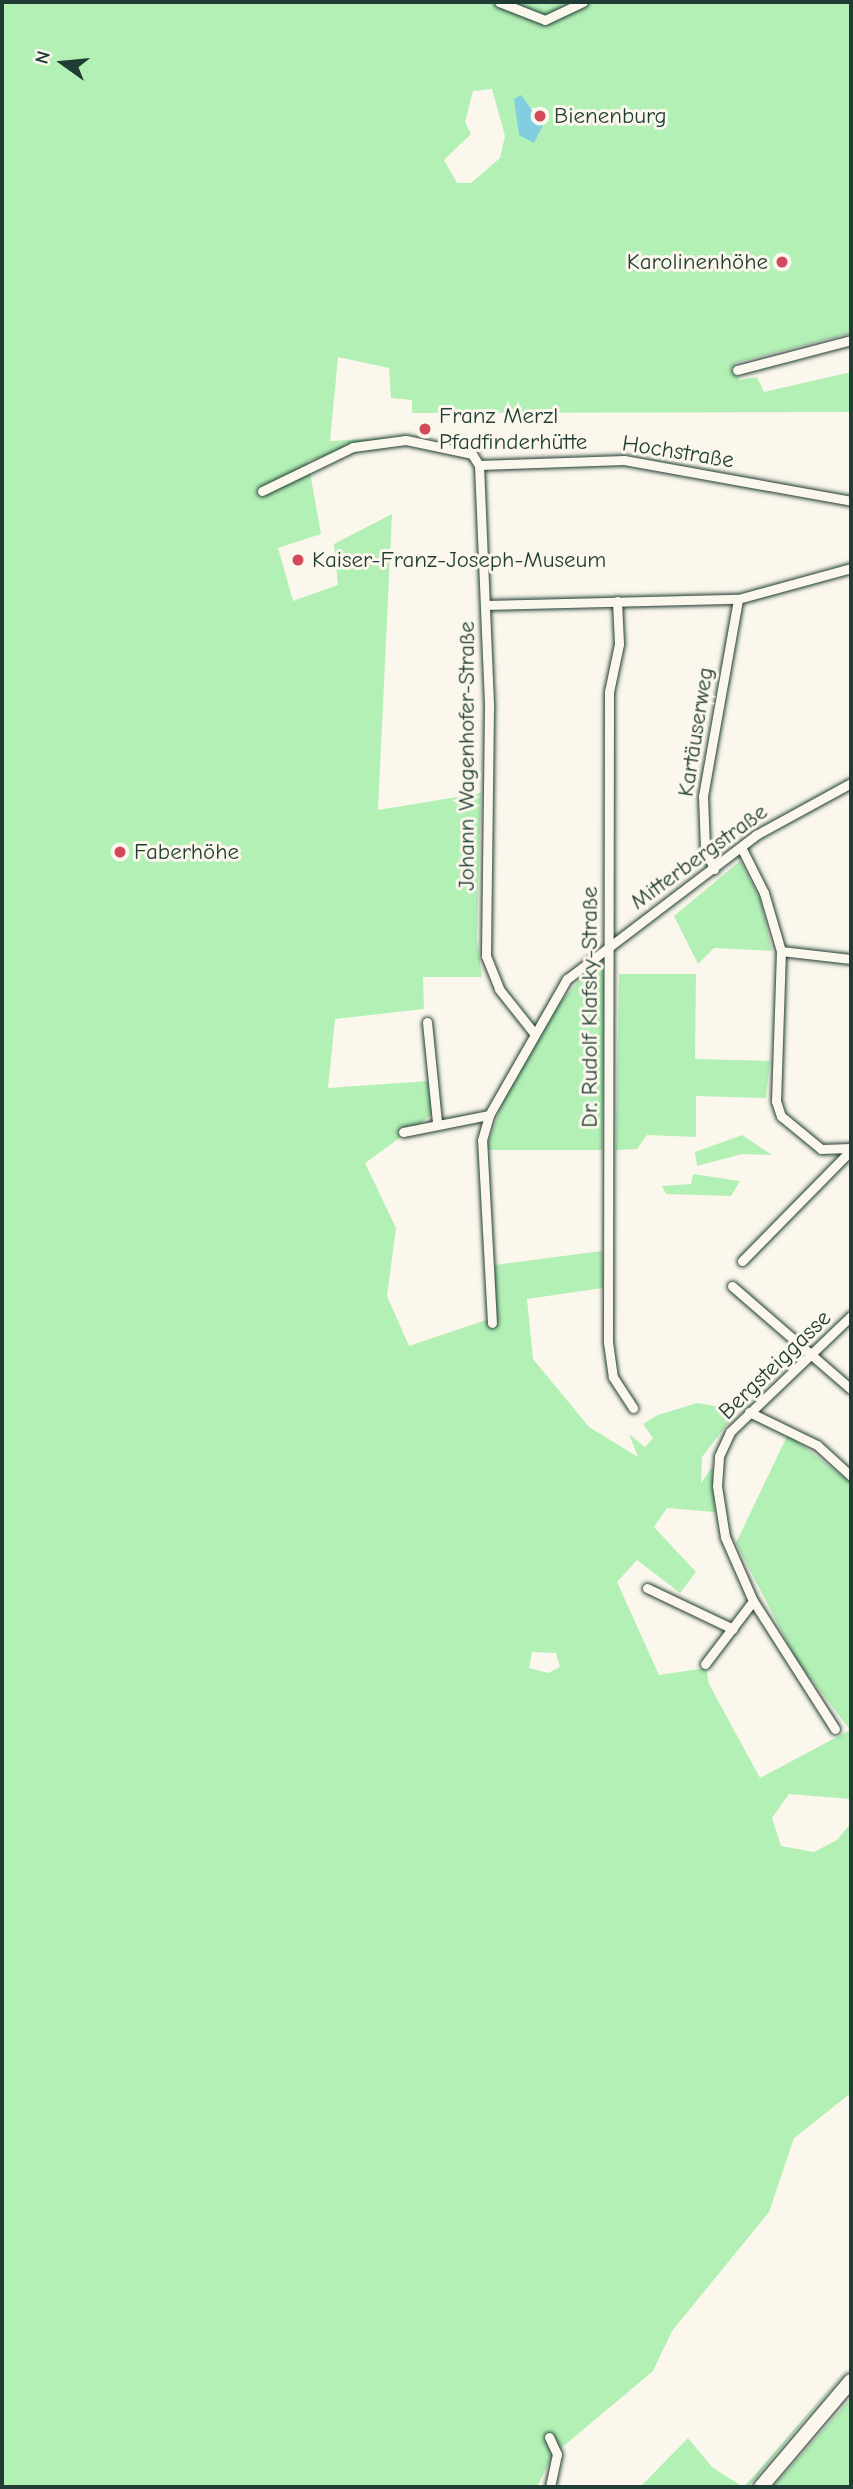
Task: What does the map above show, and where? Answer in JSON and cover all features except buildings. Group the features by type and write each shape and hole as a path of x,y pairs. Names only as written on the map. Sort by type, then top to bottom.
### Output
{"main road":[{"path":"761,2487 851,2381"}],"street":[{"path":"499,2 545,20 583,2"},
{"path":"737,370 851,340"},
{"path":"262,491 353,447 406,440 472,454 480,465"},
{"name":"Hochstraße","path":"480,465 624,460 851,501"},
{"name":"Johann Wagenhofer-Straße","path":"480,465 485,605 486,956 499,989 534,1033"},
{"path":"485,605 738,599 851,568"},
{"name":"Kartäuserweg","path":"714,869 705,848 703,796 738,599"},
{"name":"Dr. Rudolf Klafsky-Straße","path":"617,601 620,644 609,692 613,942 608,1342 613,1377 633,1408"},
{"name":"Mitterbergstraße","path":"492,1323 481,1173 489,1115 567,979 613,942 742,849 851,783"},
{"path":"742,849 764,893 781,951 776,1101 781,1116 821,1149 851,1149"},
{"path":"781,951 851,959"},
{"path":"427,1022 437,1122"},
{"path":"403,1132 437,1122 489,1115"},
{"path":"742,1261 851,1149"},
{"path":"732,1286 851,1389"},
{"name":"Bergsteiggasse","path":"835,1729 753,1601 725,1537 717,1486 719,1455 749,1412 810,1351 851,1316"},
{"path":"749,1412 817,1445 851,1476"},
{"path":"647,1588 733,1629"},
{"path":"705,1664 753,1601"},
{"path":"549,2437 557,2454 550,2487"}],"green space":[{"path":"2,2 851,2 851,333 735,363 739,380 757,377 764,392 851,372 851,412 412,413 412,400 391,398 389,368 338,357 330,441 389,438 308,461 321,534 278,548 293,601 338,585 334,544 392,514 378,810 481,793 477,939 482,977 423,977 424,1009 335,1019 328,1088 428,1081 433,1114 365,1163 396,1228 387,1296 409,1346 495,1317 495,1265 602,1251 603,1288 527,1299 533,1359 589,1427 638,1457 629,1434 645,1447 653,1438 643,1424 658,1415 697,1403 738,1410 702,1457 701,1483 712,1467 715,1512 667,1508 654,1527 696,1572 680,1593 637,1560 617,1582 659,1675 706,1668 709,1684 760,1778 850,1730 796,1659 736,1543 788,1434 851,1483 851,1805 850,1799 789,1794 772,1818 781,1846 814,1852 837,1840 851,1823 851,2093 794,2138 769,2212 672,2331 653,2371 553,2455 537,2487 2,2487","holes":["492,89 505,136 500,158 471,183 457,183 444,160 471,134 465,122 473,91","518,108 535,108 543,125 517,123","532,1652 556,1653 560,1667 548,1673 529,1668"]},
{"path":"740,861 760,899 772,951 714,948 698,964 674,916"},
{"path":"599,957 606,960 602,1150 486,1150 505,1094 555,1009"},
{"path":"619,974 696,974 695,1059 770,1061 766,1098 696,1096 696,1137 647,1135 637,1149 616,1150"},
{"path":"742,1135 772,1155 742,1154 697,1166 695,1152"},
{"path":"693,1174 740,1181 731,1196 666,1194 662,1186 691,1184"},
{"path":"851,2364 748,2487 743,2487 753,2477"},
{"path":"851,2398 851,2487 773,2487"},
{"path":"688,2438 712,2467 740,2485 640,2487"}],"water":[{"path":"521,95 543,125 534,143 519,135 514,99"}],"place":[{"name":"Bienenburg","path":"540,116"},
{"name":"Karolinenhöhe","path":"782,262"},
{"name":"Franz Merzl Pfadfinderhütte","path":"425,429"},
{"name":"Kaiser-Franz-Joseph-Museum","path":"298,560"},
{"name":"Faberhöhe","path":"120,852"}]}
